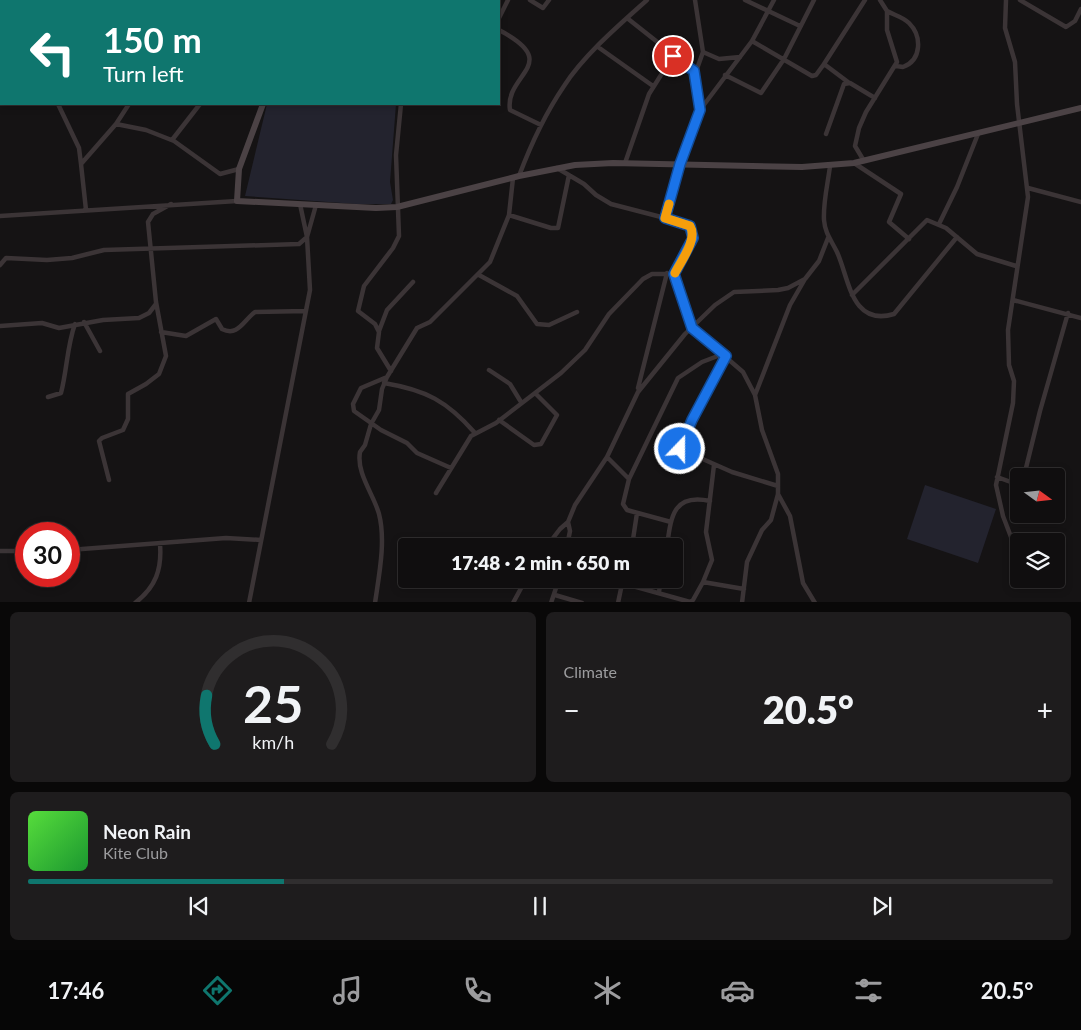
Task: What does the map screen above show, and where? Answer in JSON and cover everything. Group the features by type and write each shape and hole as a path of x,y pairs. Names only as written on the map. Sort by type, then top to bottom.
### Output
{"street":[{"path":"500,16 508,0"},
{"path":"530,0 543,8 549,0"},
{"path":"375,602 382,536 379,514 364,476 359,456 368,439 371,424 379,410 384,383 417,328 430,322 479,276 490,262 509,215 516,177 541,125 564,85 598,47 647,0"},
{"path":"695,0 703,52 694,71 700,110"},
{"path":"745,0 768,9 800,26"},
{"path":"665,218 680,164 700,110 752,41 774,0"},
{"path":"725,75 759,94 784,59 814,0"},
{"path":"752,41 814,76 824,64 865,0"},
{"path":"880,0 887,11 909,23 918,40 918,47 913,62 903,67 896,66"},
{"path":"1006,0 1005,28 1015,62 1028,188 1027,207 1016,266 1008,339 1009,365 1014,381 1013,396 997,477 997,489 1001,507 1010,533"},
{"path":"1020,0 1066,27 1076,21 1081,9"},
{"path":"864,161 856,150 854,142 859,128 875,98 896,66 896,54 887,30 887,11"},
{"path":"627,18 694,71"},
{"path":"500,31 521,43 528,56 528,70 515,90 510,110 541,125"},
{"path":"598,47 653,86"},
{"path":"703,52 719,59 740,57"},
{"path":"625,163 653,86 673,56"},
{"path":"824,64 848,82 875,98"},
{"path":"826,134 843,86 848,82"},
{"path":"58,105 79,148 86,210"},
{"path":"81,164 116,124 128,105"},
{"path":"172,140 199,105"},
{"path":"237,201 239,169 263,105"},
{"path":"379,332 375,324 360,314 359,304 364,286 393,248 399,236 396,155 401,105"},
{"path":"0,216 237,201 376,208 397,207 555,167 587,164 830,166 864,161 1081,108"},
{"path":"116,124 146,130 172,140 216,172 224,173 239,169"},
{"path":"939,224 957,188 978,134"},
{"path":"854,163 901,194 901,198 889,222 908,240"},
{"path":"830,166 824,219 828,238 837,251 852,295 869,314 878,317 894,314 957,237"},
{"path":"555,167 611,204 690,226 693,231 693,238 674,274 692,328 743,372 755,395 762,430 778,474 778,494 771,520 762,530 747,562 742,602"},
{"path":"509,215 551,228 558,228 568,175"},
{"path":"1028,188 1081,202"},
{"path":"109,480 99,442 102,438 116,434 126,425 129,414 126,397 130,391 146,384 159,374 166,356 166,345 161,332 156,302 150,247 150,216 171,204"},
{"path":"249,602 310,290 307,237 300,204"},
{"path":"0,265 6,258 47,260 72,258 104,250 150,247 299,244 307,237 316,205"},
{"path":"852,295 927,220 939,224 978,254 1016,266"},
{"path":"755,395 790,305 805,279 819,261 828,238"},
{"path":"553,538 560,528 568,522 575,505 607,457 638,392 667,273"},
{"path":"436,493 475,433 499,420 521,402 536,394 585,350 609,314 643,279 652,274 674,274"},
{"path":"479,276 518,296 537,324 549,325 577,312"},
{"path":"638,392 670,351 692,328 715,306 734,292 778,290 788,288 805,279"},
{"path":"390,371 377,348 379,332 387,310 413,282"},
{"path":"1012,300 1068,313 1081,318"},
{"path":"0,326 42,323 59,328 84,322 139,318 153,310 156,302"},
{"path":"161,332 186,336 216,319 222,328 232,332 240,328 255,312 306,311"},
{"path":"1026,468 1068,313"},
{"path":"84,322 100,351"},
{"path":"48,397 60,393 75,324"},
{"path":"725,355 680,446 681,450 714,465 778,486"},
{"path":"670,522 627,510 623,504 629,478 678,378 702,362 725,355"},
{"path":"489,370 510,384 521,402"},
{"path":"387,377 361,388 353,404 354,411 371,424 399,438 425,458 451,468"},
{"path":"384,383 416,389 433,397 460,415 475,433"},
{"path":"499,420 534,445 541,444 557,415 536,394"},
{"path":"607,457 629,478"},
{"path":"646,588 691,602 704,582 712,560 706,532 714,465"},
{"path":"997,477 1010,482"},
{"path":"778,494 790,516 803,583 815,602"},
{"path":"667,538 670,522 676,508 681,503 697,498 710,501"},
{"path":"633,538 637,513"},
{"path":"568,522 570,531 569,538"},
{"path":"80,549 226,538 261,540"},
{"path":"135,602 144,596 156,581 161,568 160,544"},
{"path":"0,551 15,551"},
{"path":"704,582 744,589"},
{"path":"513,602 521,588"},
{"path":"551,602 557,588"},
{"path":"618,602 621,588"},
{"path":"659,592 660,588"},
{"path":"555,595 582,602"}],"shaded area":[{"path":"267,105 396,105 390,182 393,200 391,204 356,204 245,196"},
{"path":"925,485 996,509 978,563 907,539"}],"slow traffic":[{"path":"669,204 665,218 690,226 693,231 693,238 675,273"}],"route":[{"path":"673,56 694,71 700,110 680,164 665,218 690,226 693,231 693,238 674,274 692,328 726,356 692,420 680,449"}]}
